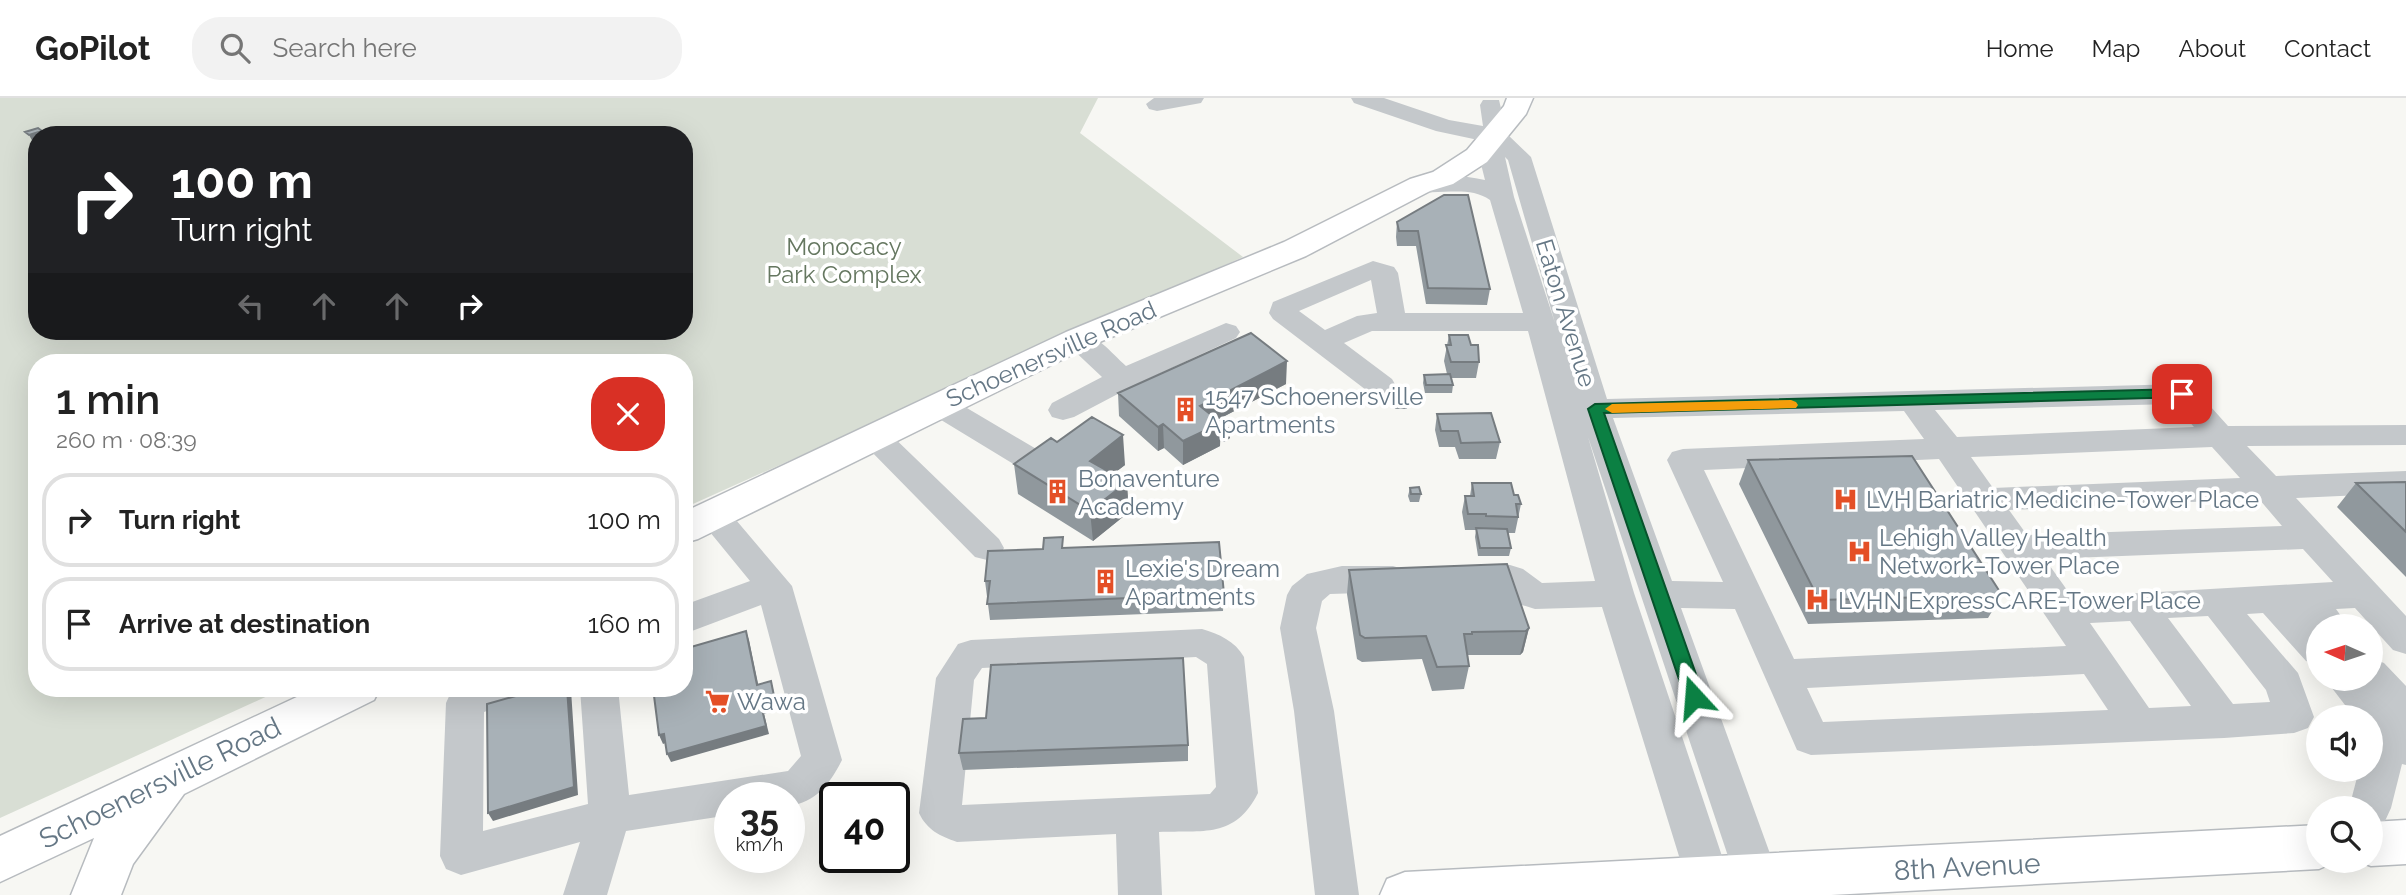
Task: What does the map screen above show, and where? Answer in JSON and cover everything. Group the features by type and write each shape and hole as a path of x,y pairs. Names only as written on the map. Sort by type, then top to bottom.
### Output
{"main road":[{"name":"Schoenersville Road","path":"699,522 1078,339 1304,245 1420,185 1443,178 1477,156 1517,108 1520,98"},
{"name":"Schoenersville Road","path":"1420,185 1426,169 1492,102"},
{"name":"Schoenersville Road","path":"0,860 169,780 328,697"},
{"path":"96,895 112,853 169,780"},
{"path":"2383,843 2406,842"},
{"name":"8th Avenue","path":"1405,895 1735,887 2306,848"}],"street":[{"path":"1157,104 1193,98"},
{"path":"1362,98 1444,126 1496,135"},
{"name":"Eaton Avenue","path":"1492,102 1496,135 1492,160 1501,197 1540,322 1616,593 1735,887"},
{"name":"Eaton Avenue","path":"1496,135 1519,157 1595,409 1658,594 1735,887"},
{"path":"1420,185 1467,186 1497,193 1501,197"},
{"path":"1381,386 1283,313 1283,307 1373,269 1384,273 1393,323"},
{"path":"1323,342 1367,323 1540,322"},
{"path":"1063,410 1122,379 1226,332"},
{"path":"1078,339 1122,379"},
{"path":"1595,409 2182,394 2406,640"},
{"path":"1913,402 1948,448 2140,726"},
{"path":"2217,602 2284,684 2294,717 1811,739 1683,460 2220,436 2406,435"},
{"path":"874,436 987,548"},
{"path":"2361,436 2406,481"},
{"path":"1984,500 2406,481"},
{"path":"481,697 465,703 461,856 610,816 800,787 822,760 774,586 699,522"},
{"path":"2018,548 2311,537"},
{"path":"1337,895 1314,711 1298,628 1305,595 1320,583 1342,579 1510,578 1535,596 1616,593"},
{"path":"693,617 774,586"},
{"path":"1658,594 1747,596"},
{"path":"2062,611 2363,594"},
{"path":"2288,598 2312,614"},
{"path":"2288,598 2306,629"},
{"path":"2138,606 2224,722"},
{"path":"1202,643 1225,657 1237,793 1220,811 1137,817 957,824 940,813 955,678 971,654 1202,643"},
{"path":"1782,674 2094,659"},
{"path":"2357,691 2401,730"},
{"path":"2375,796 2401,730 2380,691"},
{"path":"584,895 610,816 599,697"},
{"path":"1137,817 1139,895"}],"lane":[{"path":"939,405 1044,468"}],"green space":[{"name":"Monocacy Park Complex","path":"0,98 1098,98 1080,133 1243,257 693,504 693,354 28,354 28,697 265,697 0,818"}],"building":[{"path":"1444,195 1468,195 1490,289 1428,288 1418,231 1399,231 1397,222"},
{"path":"1251,333 1287,361 1200,406 1221,423 1183,441 1163,424 1158,427 1118,393"},
{"path":"1449,335 1468,335 1471,345 1478,345 1479,362 1451,362 1446,345 1451,345"},
{"path":"1450,374 1453,385 1426,385 1424,375"},
{"path":"1394,392 1407,392 1408,401 1396,401"},
{"path":"1491,413 1500,442 1461,443 1458,431 1441,431 1437,414"},
{"path":"1092,417 1123,435 1090,461 1127,482 1090,511 1014,464 1051,438 1057,442"},
{"path":"1222,423 1230,430 1224,433 1221,431"},
{"name":"Lehigh Valley Health Network–Tower Place","path":"1912,456 2002,595 1819,600 1748,460"},
{"path":"2406,482 2406,532 2356,483"},
{"path":"1472,483 1511,483 1514,495 1518,495 1521,504 1516,504 1518,517 1468,514 1465,496 1474,496"},
{"path":"1419,487 1421,494 1411,494 1410,488"},
{"path":"1476,528 1507,529 1511,548 1480,548"},
{"name":"Lexie's Dream Apartments","path":"1063,537 1062,548 1219,542 1224,594 987,604 990,581 985,581 988,551 1043,549 1044,538"},
{"path":"1507,564 1529,628 1526,631 1464,634 1469,666 1437,667 1426,636 1365,638 1360,635 1349,570"},
{"name":"Wawa","path":"746,631 757,685 771,681 775,701 761,705 766,726 667,754 664,734 659,735 654,697 693,697 693,646"},
{"path":"1183,658 1188,745 959,753 963,719 986,718 991,665"},
{"path":"512,697 568,697 574,787 488,813 487,704"}],"slow traffic":[{"path":"1612,409 1791,405"}],"place":[{"name":"1547 Schoenersville Apartments","path":"1185,410"},
{"name":"Bonaventure Academy","path":"1058,492"},
{"name":"LVH Bariatric Medicine-Tower Place","path":"1846,499"},
{"name":"Lehigh Valley Health Network–Tower Place","path":"1859,551"},
{"name":"Lexie's Dream Apartments","path":"1105,582"},
{"name":"LVHN ExpressCARE-Tower Place","path":"1818,600"},
{"name":"Wawa","path":"717,701"}],"route":[{"path":"1694,697 1595,409 2182,394"}]}
